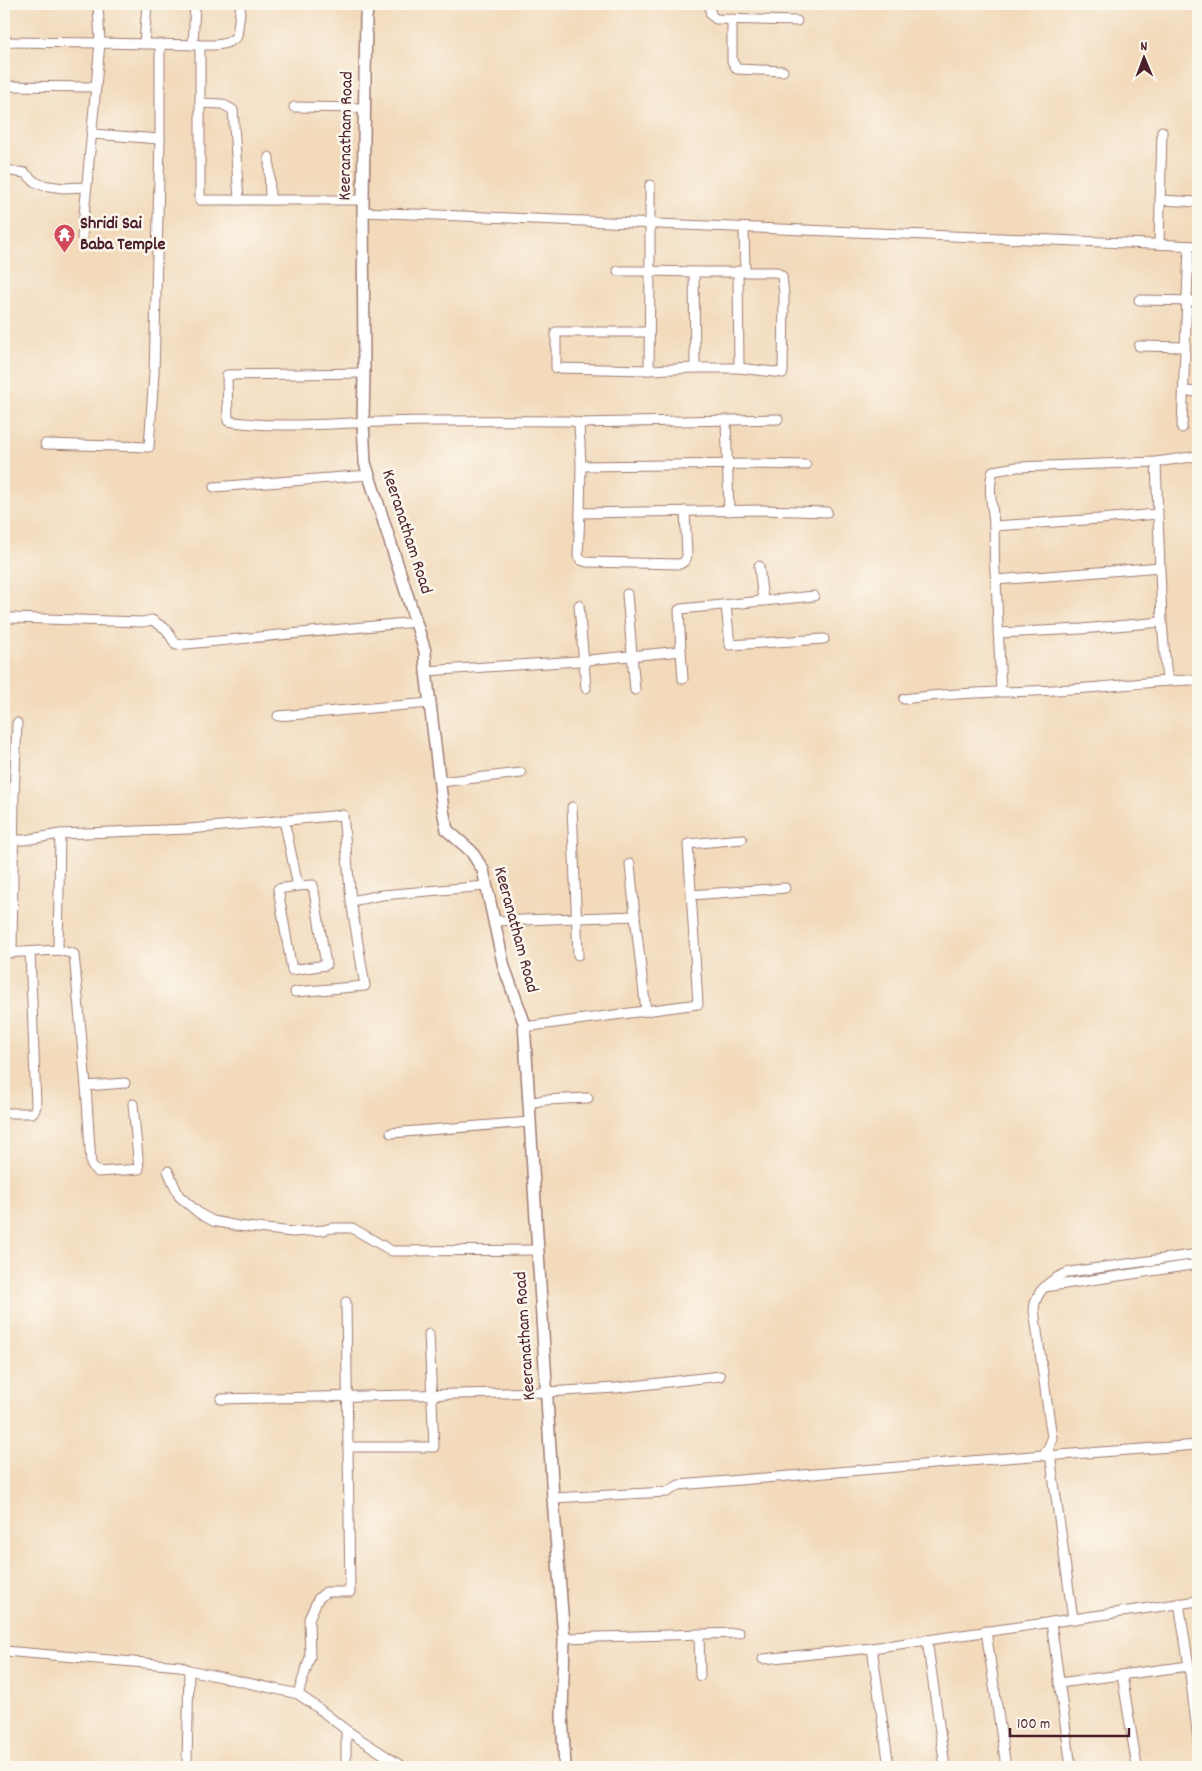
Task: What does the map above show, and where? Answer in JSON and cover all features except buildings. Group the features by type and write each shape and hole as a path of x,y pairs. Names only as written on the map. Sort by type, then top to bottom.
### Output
{"street":[{"path":"82,236 100,43 98,4"},
{"path":"144,44 147,4"},
{"path":"195,4 200,103 200,200 363,200"},
{"path":"4,42 223,45 237,36 241,4"},
{"name":"Keeranatham Road","path":"368,4 366,17 363,200 363,422 365,463 425,651 440,782 448,830 471,851 483,870 504,967 524,1022 553,1498 564,1638 562,1715 565,1767"},
{"path":"710,4 711,15 716,19 797,21"},
{"path":"732,19 732,61 736,69 783,71"},
{"path":"45,444 149,447 153,403 151,392 154,373 160,139 160,44"},
{"path":"4,86 96,88"},
{"path":"200,103 222,104 233,110 239,200"},
{"path":"294,107 365,108"},
{"path":"1159,244 1162,131"},
{"path":"92,134 160,139"},
{"path":"268,157 270,200"},
{"path":"4,170 25,174 42,185 63,188 87,187"},
{"path":"649,370 650,185"},
{"path":"1160,200 1198,202"},
{"path":"363,212 1194,246 1188,301 1182,428"},
{"path":"739,368 744,228"},
{"path":"618,271 776,272 782,276 784,295 784,354 782,373 739,368 649,370 556,368 556,332 649,332"},
{"path":"694,272 695,368"},
{"path":"1140,300 1198,301"},
{"path":"1139,346 1185,347"},
{"path":"364,373 227,374 228,421 300,424 572,421 579,423 778,418"},
{"path":"1184,391 1198,392"},
{"path":"726,420 729,511"},
{"path":"579,423 581,466 578,556 581,560 587,562 680,564 685,561 687,556 686,511"},
{"path":"1001,691 994,568 994,526 990,495 990,481 993,471 1017,467 1156,462 1198,456"},
{"path":"1156,462 1162,622 1167,680"},
{"path":"581,466 806,465"},
{"path":"214,487 369,475"},
{"path":"580,513 686,511 827,512"},
{"path":"994,526 1100,520 1157,514"},
{"path":"759,566 763,601"},
{"path":"996,580 1160,566"},
{"path":"627,594 635,690"},
{"path":"683,679 679,610 814,596"},
{"path":"579,605 586,688"},
{"path":"726,605 730,645 824,639"},
{"path":"12,618 144,622 152,620 166,629 176,645 416,622"},
{"path":"998,633 1162,622"},
{"path":"426,671 584,661 681,651"},
{"path":"904,699 938,694 1072,689 1167,680 1198,680"},
{"path":"278,716 430,703"},
{"path":"17,723 14,840 8,953 58,950 74,954 91,1164 98,1172 139,1170 133,1104"},
{"path":"440,782 521,773"},
{"path":"572,808 578,956"},
{"path":"4,840 24,840 60,834 189,829 343,815 352,901 365,986 295,992"},
{"path":"284,820 298,886"},
{"path":"58,950 60,834"},
{"path":"524,1027 698,1004 688,844 742,839"},
{"path":"630,864 646,1011"},
{"path":"313,885 326,965 292,970 278,889 298,886 313,885"},
{"path":"352,901 382,895 486,886"},
{"path":"691,894 784,888"},
{"path":"494,921 635,916"},
{"path":"4,1113 32,1112 35,1110 36,1105 30,952"},
{"path":"86,1086 125,1083"},
{"path":"529,1103 544,1100 588,1098"},
{"path":"391,1133 530,1122"},
{"path":"168,1171 179,1196 200,1214 222,1223 293,1232 352,1228 392,1251 538,1250"},
{"path":"1073,1619 1049,1452 1052,1438 1034,1301 1050,1281 1070,1272 1198,1254"},
{"path":"1045,1287 1198,1264"},
{"path":"298,1694 310,1657 309,1619 318,1599 326,1592 350,1592 346,1302"},
{"path":"349,1447 434,1447 428,1334"},
{"path":"221,1399 547,1392 616,1388 720,1376"},
{"path":"553,1498 667,1492 680,1484 1037,1457 1049,1452 1198,1445"},
{"path":"763,1659 872,1648 1198,1601"},
{"path":"1179,1604 1198,1740"},
{"path":"1051,1622 1071,1767"},
{"path":"986,1631 1006,1767"},
{"path":"564,1638 739,1633"},
{"path":"699,1634 700,1676"},
{"path":"927,1640 946,1767"},
{"path":"872,1648 889,1767"},
{"path":"4,1651 180,1666 189,1670 298,1694 346,1730 403,1767"},
{"path":"1059,1683 1188,1666"},
{"path":"187,1761 189,1670"},
{"path":"1122,1675 1137,1767"},
{"path":"346,1730 346,1767"}],"place":[{"name":"Shridi Sai Baba Temple","path":"64,253"}]}
